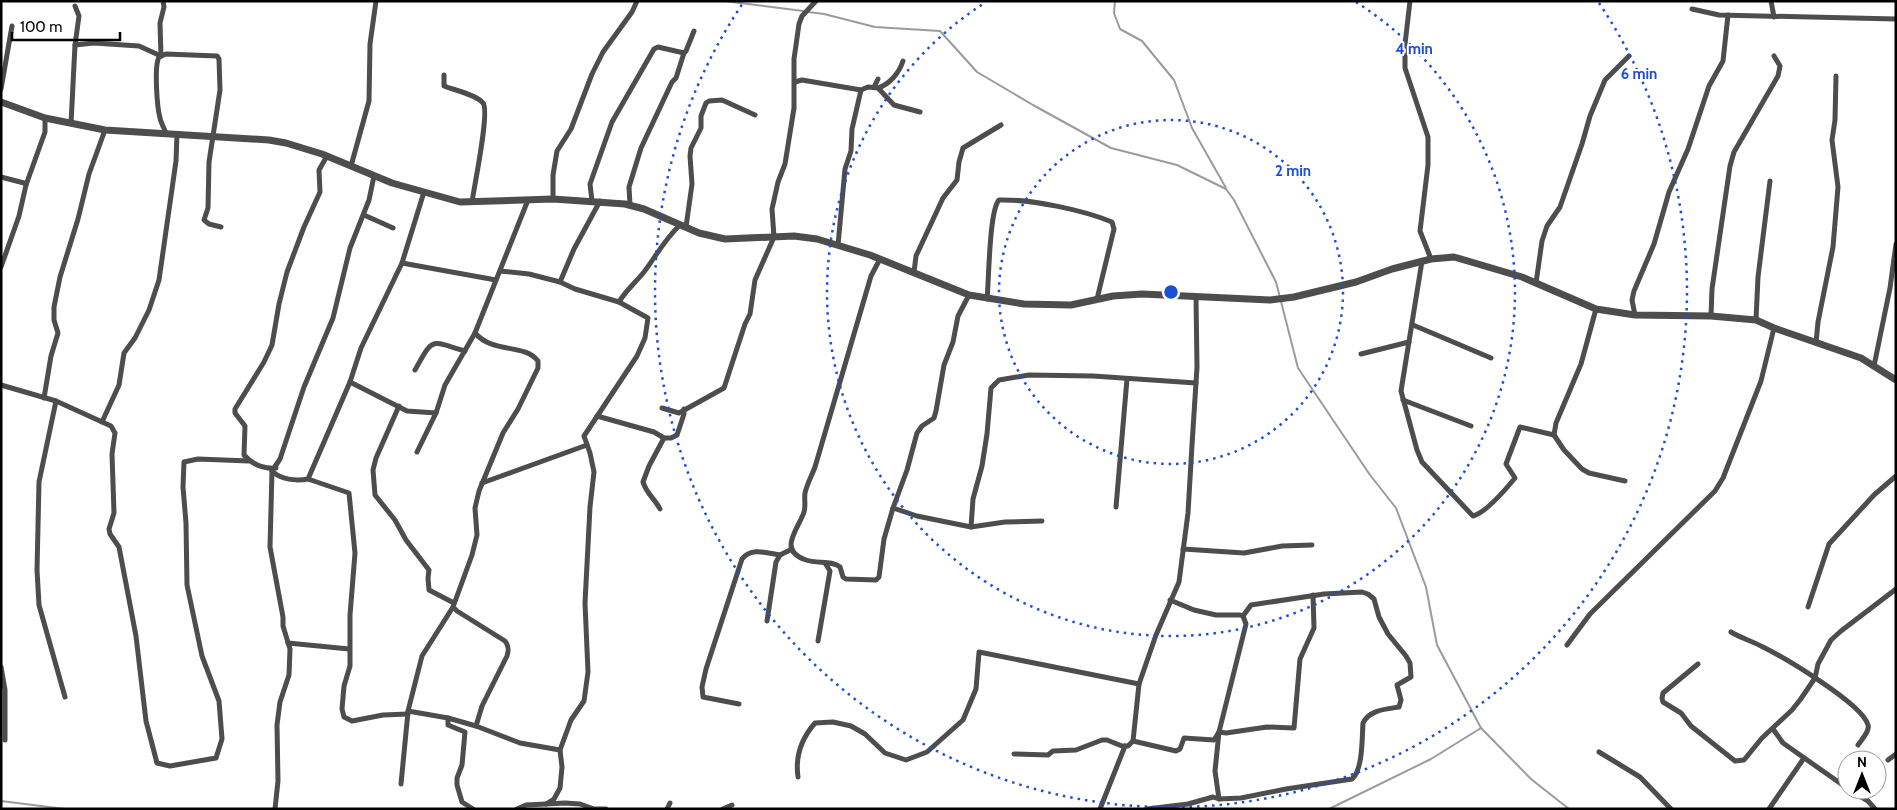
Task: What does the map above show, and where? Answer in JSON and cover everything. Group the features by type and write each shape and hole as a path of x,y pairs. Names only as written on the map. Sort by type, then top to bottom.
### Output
{"street":[{"path":"163,1 164,7 160,23 161,56 156,64 159,117 166,133"},
{"path":"351,166 369,101 370,44 376,1"},
{"path":"553,199 553,175 557,151 572,128 592,74 603,52 632,12 637,1"},
{"path":"662,408 676,413 724,388 750,314 755,280 774,237 772,209 778,182 785,164 794,108 795,42 802,16 816,1"},
{"path":"1410,1 1405,44 1406,68 1428,137 1428,165 1420,231 1431,259"},
{"path":"1771,1 1774,18"},
{"path":"71,124 75,45 79,16 75,6"},
{"path":"1692,9 1728,15 1774,18 1896,20"},
{"path":"1635,315 1632,300 1634,291 1654,244 1669,192 1688,149 1709,86 1723,61 1728,15"},
{"path":"1,89 12,26"},
{"path":"630,205 629,187 641,148 672,82 676,78 694,31"},
{"path":"75,45 94,43 139,46 161,56 175,54 216,56 218,59 220,90 209,162 208,208 204,220 209,224 221,227"},
{"path":"560,282 596,201 590,184 612,122 654,49 658,47 684,53"},
{"path":"1536,284 1542,241 1547,226 1560,207 1590,116 1605,80 1629,56"},
{"path":"1711,316 1712,289 1730,166 1734,152 1778,76 1780,66 1774,56"},
{"path":"795,82 802,80 861,90 876,88 883,86 899,73 903,61"},
{"path":"444,75 444,86 477,98 483,102 485,107 484,131 472,202"},
{"path":"1816,343 1818,322 1833,248 1838,187 1832,140 1835,120 1836,76"},
{"path":"876,88 878,79"},
{"path":"876,88 894,105 920,112"},
{"path":"838,245 845,170 851,151 852,129 861,90"},
{"path":"619,302 625,292 644,272 666,238 683,226 692,184 691,148 701,128 701,116 706,103 722,100 755,116"},
{"path":"1,102 45,118 105,130 269,140 286,143 327,156 374,176 460,202 553,199 596,201 630,205 644,209 700,233 725,239 801,237 838,245 880,259 969,295 1024,304 1071,305 1113,296 1142,294 1270,300 1294,297 1356,282 1392,269 1431,259 1454,257 1522,277 1596,309 1635,315 1711,316 1756,320 1861,358 1896,380"},
{"path":"1,267 45,132 45,118"},
{"path":"914,272 916,256 943,198 957,180 963,148 1000,125"},
{"path":"44,398 51,356 58,333 54,320 54,307 60,277 78,219 89,174 105,130"},
{"path":"102,422 119,385 124,353 135,338 149,310 159,280 176,161 177,134"},
{"path":"274,469 257,466 244,455 245,426 235,413 235,409 264,362 272,345 287,272 320,192 318,170 327,156"},
{"path":"275,809 278,781 277,725 280,702 289,676 290,649 282,626 283,617 270,547 274,469 304,387 333,318 350,248 369,200 374,176"},
{"path":"1,177 24,183 26,186"},
{"path":"1756,320 1759,268 1770,181"},
{"path":"308,479 350,382 361,348 402,262 424,192"},
{"path":"417,452 436,413 445,385 475,333 528,200"},
{"path":"987,299 993,219 996,204 1000,200 1055,207 1112,222 1114,229 1098,299"},
{"path":"364,215 393,228"},
{"path":"1874,366 1890,288 1896,244"},
{"path":"880,259 871,276 815,467 806,490 805,510 791,540 792,549 802,559 825,564 838,564 843,577 846,579 878,579 884,539 893,508 907,470 917,434 922,426 934,418 944,365 958,316 969,295"},
{"path":"402,262 496,280"},
{"path":"1422,262 1413,325 1401,383 1403,400 1422,462 1473,516 1479,515 1502,494 1515,478 1506,464 1520,427 1554,436 1564,450 1589,473 1625,480"},
{"path":"500,271 530,274 560,282 575,289 619,302 648,318 645,338 638,356 584,436 594,472 590,507 585,603 588,672 584,701 571,720 560,750 562,781 554,799 546,804"},
{"path":"1014,754 1048,754 1053,751 1076,750 1102,740 1125,746 1131,744 1139,684 1156,635 1179,582 1188,513 1196,383 1196,297"},
{"path":"1554,436 1556,423 1580,364 1596,309"},
{"path":"1413,325 1491,358"},
{"path":"1566,645 1595,608 1715,492 1726,470 1761,381 1774,328"},
{"path":"401,784 408,713 422,656 453,605 472,555 477,536 475,508 482,483 503,433 518,409 538,368 538,361 529,353 487,344 475,333"},
{"path":"1361,354 1410,342"},
{"path":"415,370 428,346 433,343 465,351"},
{"path":"971,527 973,499 982,466 987,434 991,388 999,380 1029,375 1127,378 1196,383"},
{"path":"1116,507 1127,378"},
{"path":"350,382 407,411 436,413"},
{"path":"1,385 56,401 112,426 115,433 112,454 114,513 109,529 110,534 119,547 136,636 146,721 157,763 170,766 216,758 222,739 219,701 202,656 188,585 183,487 184,462 198,459 249,461"},
{"path":"1403,400 1471,426"},
{"path":"56,401 39,482 37,570 39,605 65,697"},
{"path":"399,406 376,458 373,470 374,495 395,520 406,540 429,570 429,590 453,605 457,611 508,644 507,656 482,706 476,726"},
{"path":"597,416 654,432 664,438 671,438 677,435 684,409"},
{"path":"660,510 643,482 648,466 664,438"},
{"path":"482,483 587,445"},
{"path":"274,469 276,475 300,480 308,479 349,493 355,554 349,649 350,666 344,686 342,709 344,718 352,721 390,714 408,713 448,718 476,726 520,743 560,750"},
{"path":"1808,607 1828,544 1874,495 1896,476"},
{"path":"893,508 917,516 971,527 1005,522 1042,521"},
{"path":"1183,549 1244,553 1282,546 1312,546"},
{"path":"739,704 703,697 702,686 742,559 747,553 752,552 780,555 792,549"},
{"path":"767,621 776,562 780,555"},
{"path":"818,640 830,571 825,564"},
{"path":"1698,664 1663,693 1663,702 1682,713 1691,726 1736,761 1744,760 1762,738 1792,710 1816,678 1818,664 1831,640 1841,630 1896,590"},
{"path":"1147,809 1188,804 1213,796 1219,799 1241,798 1352,779 1356,776 1359,766 1365,718 1385,709 1399,707 1401,700 1397,685 1410,678 1410,663 1388,634 1379,617 1374,599 1362,592 1313,595 1251,605 1243,616"},
{"path":"1219,732 1226,733 1266,727 1294,728 1300,659 1314,628 1313,595"},
{"path":"1170,600 1194,610 1210,614 1243,616"},
{"path":"1219,799 1215,771 1219,732 1246,624 1243,616"},
{"path":"1731,632 1762,646 1816,678 1865,718 1869,729 1858,745"},
{"path":"288,643 349,649"},
{"path":"798,777 796,762 806,734 815,723 834,722 851,726 865,734 885,753 906,760 927,752 962,720 976,688 979,652 1139,684"},
{"path":"1,667 5,690 6,740"},
{"path":"448,718 448,725 466,732 462,765 457,785 462,802 474,809"},
{"path":"1773,729 1783,743 1837,781"},
{"path":"1132,741 1176,751 1180,749 1184,738 1214,740 1219,732"},
{"path":"1100,809 1125,746"},
{"path":"1599,752 1640,777 1671,809"},
{"path":"1888,760 1896,754"},
{"path":"1769,809 1804,758"},
{"path":"1866,800 1875,809"},
{"path":"667,809 670,803"},
{"path":"518,809 526,805 546,804 580,804 594,809 606,809"},
{"path":"723,809 732,805"}],"waterway":[{"path":"724,1 803,11"},
{"path":"1115,1 1114,13 1120,29 1142,41 1174,80 1192,128 1226,188"},
{"path":"808,12 824,14 875,27 940,31 977,72 1033,105 1111,148 1177,165 1226,189 1234,200 1276,282 1298,368 1370,475 1396,508 1426,587 1437,645 1481,728 1531,779 1569,809"},
{"path":"1329,809 1431,759 1481,728"},
{"path":"1,801 65,809"}]}
